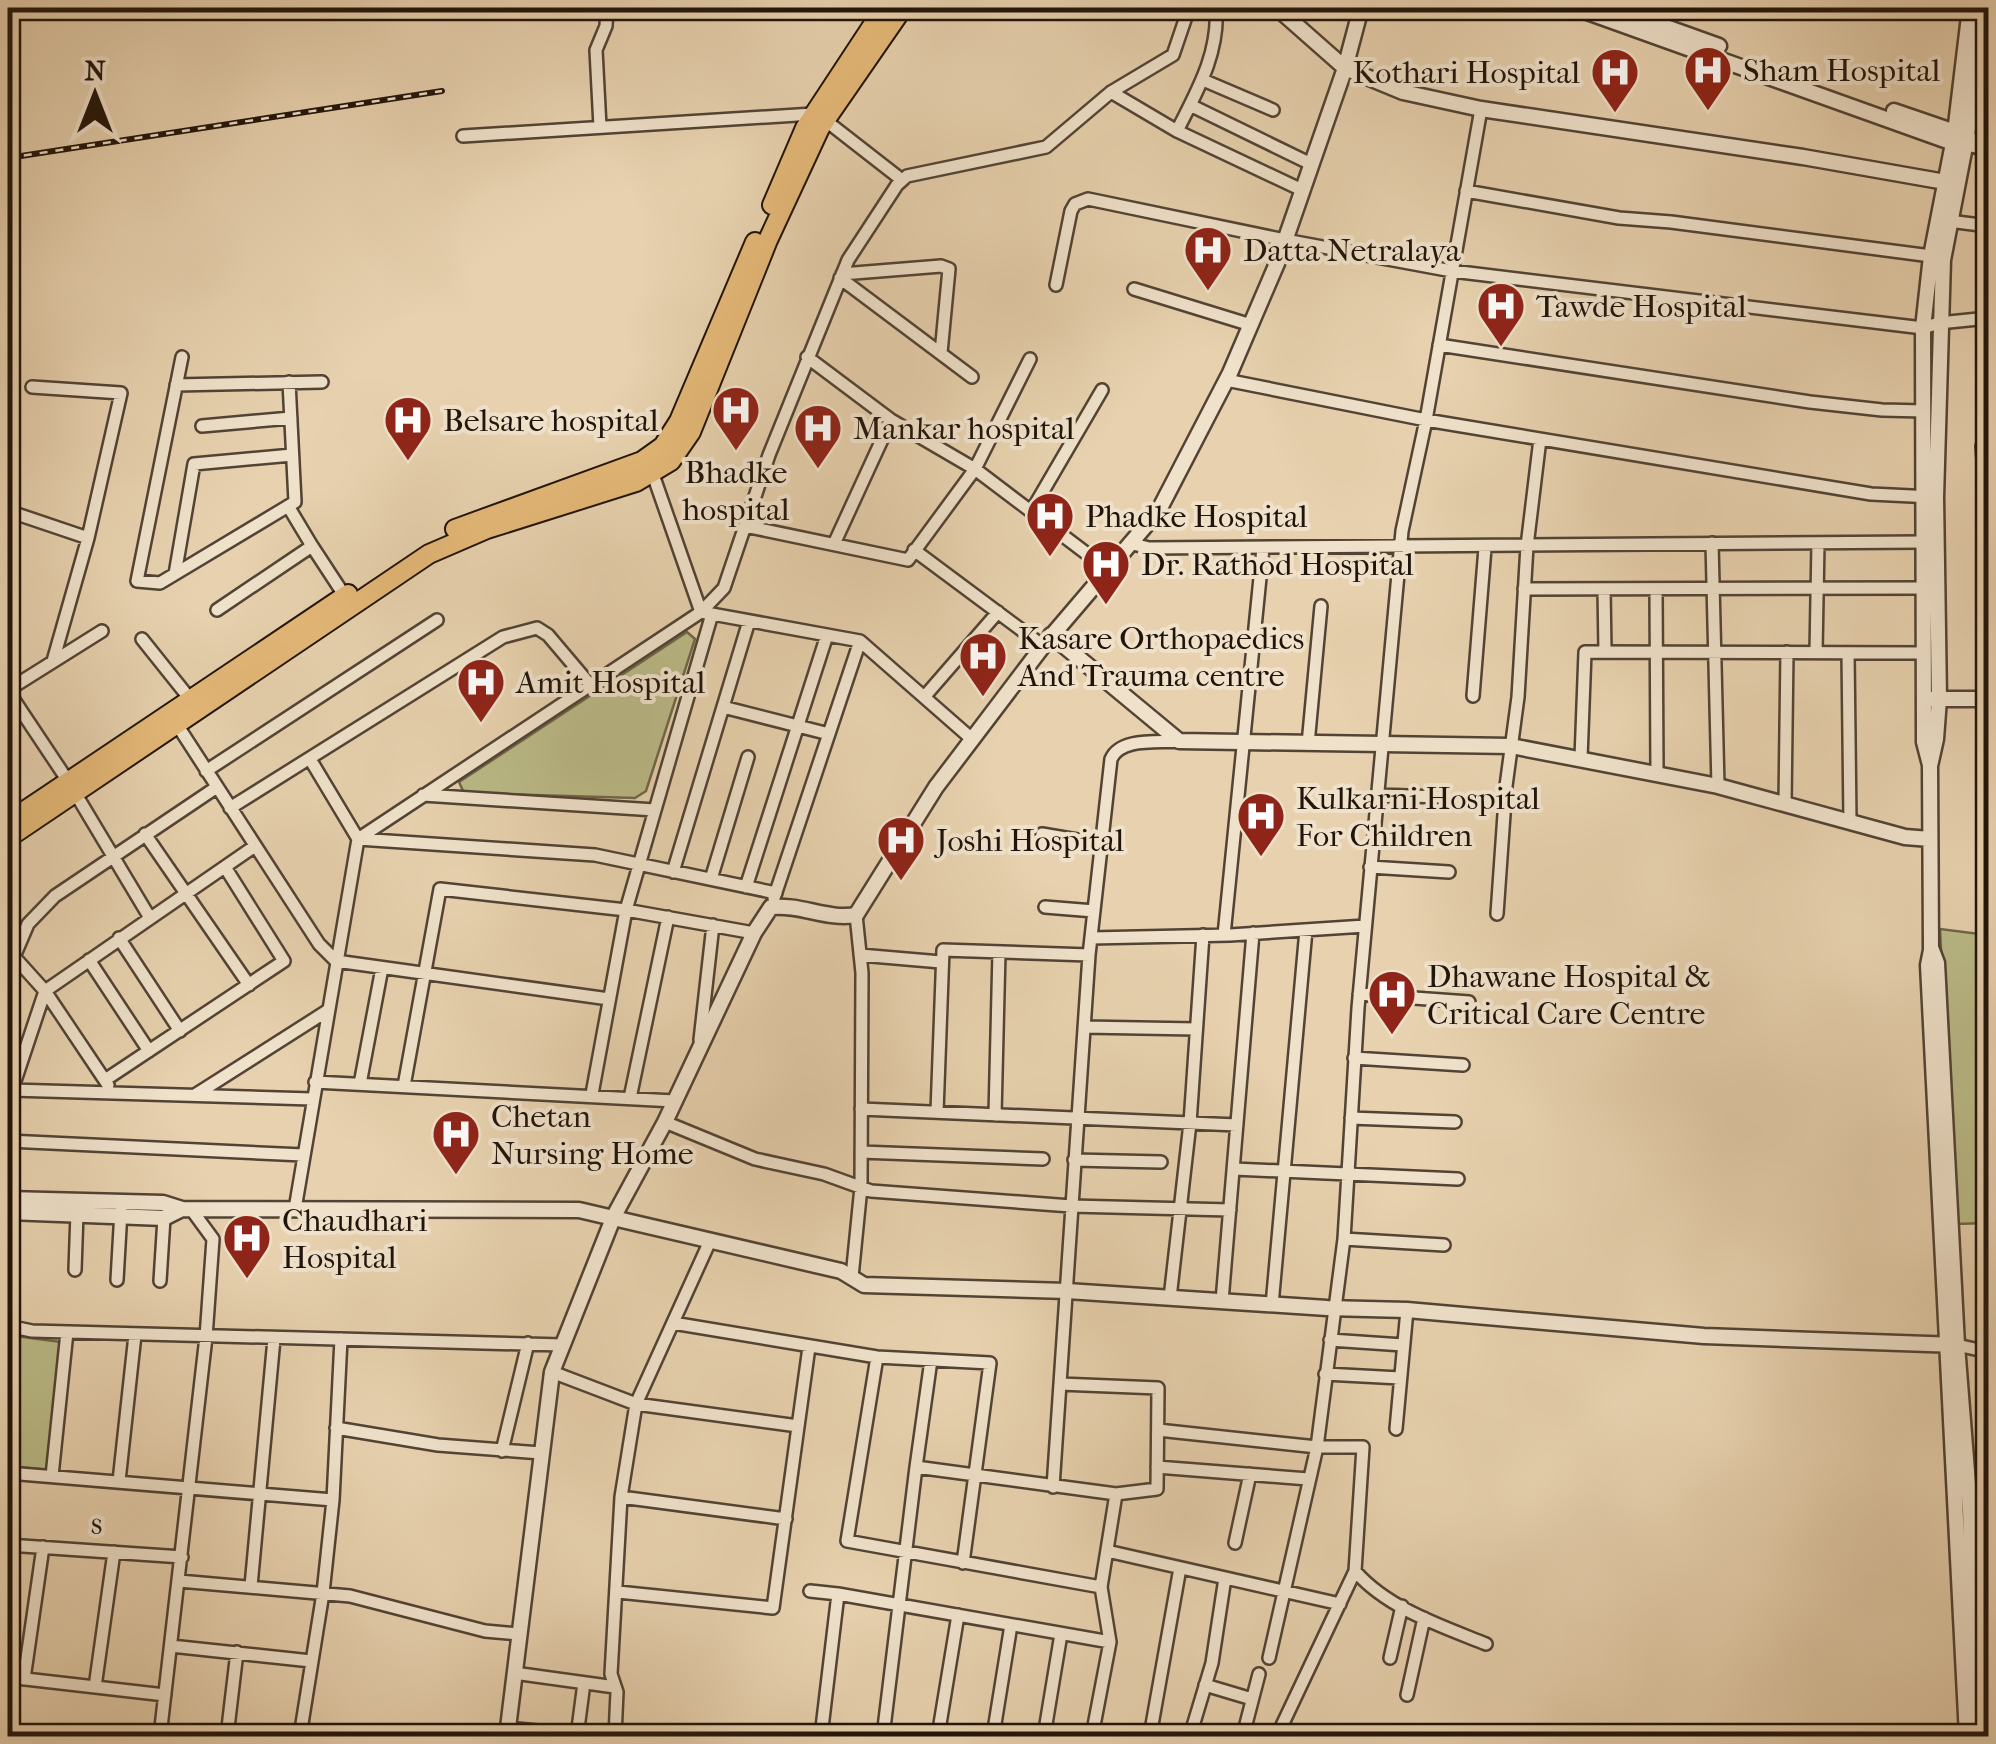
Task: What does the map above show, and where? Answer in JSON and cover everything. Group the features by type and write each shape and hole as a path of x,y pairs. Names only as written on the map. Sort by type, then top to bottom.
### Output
{"main road":[{"path":"8,822 71,787 448,532 650,466 679,421 819,117 884,8"},
{"path":"819,117 903,8"},
{"path":"173,719 190,699 348,601"},
{"path":"8,838 71,787"}],"street":[{"path":"248,8 256,12 275,8"},
{"path":"600,127 596,50 606,26 607,8"},
{"path":"592,1094 626,910 706,613 724,588 807,357 841,276 902,180 1046,147 1173,55 1189,8"},
{"path":"1177,132 1214,50 1216,8"},
{"path":"1277,8 1345,68 1404,92 1481,109 1951,183"},
{"path":"852,1277 861,1187 860,955 856,915 936,787 1047,640 1159,510 1226,380 1285,240 1345,68 1361,8"},
{"path":"1576,8 1693,42"},
{"path":"1613,8 1693,42 1967,142"},
{"path":"1967,142 1970,8"},
{"path":"1931,699 1923,328 1931,256 1967,142 1985,15"},
{"path":"1203,80 1273,110"},
{"path":"1115,94 1177,132 1302,190"},
{"path":"1988,102 1988,133"},
{"path":"1190,105 1311,164"},
{"path":"1269,1658 1317,1447 1344,1240 1359,994 1400,547 1481,109"},
{"path":"464,136 819,117 902,180"},
{"path":"1951,183 1923,542 1931,588 1923,653 1936,739 1930,766 1928,965 1957,1511 1975,1654 1978,1736"},
{"path":"1466,191 1604,216 1931,256"},
{"path":"1056,284 1071,211 1081,200 1119,204 1285,240 1452,270 1923,328 1988,318"},
{"path":"1949,221 1988,226"},
{"path":"841,276 941,266 949,269 940,354"},
{"path":"841,276 972,377"},
{"path":"1134,289 1250,325"},
{"path":"1440,345 1791,399 1882,410 1924,410"},
{"path":"182,357 137,581 160,583 295,502 289,382"},
{"path":"807,357 892,420 974,468 1106,569"},
{"path":"745,526 908,560 974,468 1030,359"},
{"path":"1226,380 1426,420 1870,494 1929,497"},
{"path":"176,385 322,382"},
{"path":"32,387 120,394 88,538 53,661"},
{"path":"1032,510 1102,390"},
{"path":"202,426 290,418"},
{"path":"834,544 892,420"},
{"path":"1497,914 1527,546 1540,438"},
{"path":"1982,446 1988,526"},
{"path":"174,574 194,464 292,455"},
{"path":"650,466 706,613"},
{"path":"288,506 348,601"},
{"path":"9,514 88,538"},
{"path":"1129,544 1149,548 1485,548 1923,542"},
{"path":"1816,652 1818,543"},
{"path":"1712,544 1718,786"},
{"path":"216,610 312,546"},
{"path":"1224,935 1262,548"},
{"path":"1473,696 1485,548"},
{"path":"914,550 998,612 1047,640 1179,741"},
{"path":"1524,590 1931,588"},
{"path":"1604,589 1604,652"},
{"path":"1656,589 1657,772"},
{"path":"1308,744 1321,606"},
{"path":"925,696 998,612"},
{"path":"358,840 706,613 860,642 972,740"},
{"path":"206,770 437,620"},
{"path":"673,872 749,621"},
{"path":"230,808 503,638 537,628 548,635 592,687"},
{"path":"102,631 8,691 150,918"},
{"path":"746,886 826,635"},
{"path":"142,639 190,699"},
{"path":"584,1683 577,1736 508,1732 552,1372 614,1216 664,1122 754,932 774,900 860,642"},
{"path":"1581,758 1586,652 1923,653"},
{"path":"1785,804 1787,652"},
{"path":"1848,653 1850,822"},
{"path":"1931,699 1988,699"},
{"path":"723,707 829,734"},
{"path":"173,719 320,944 336,960 609,999"},
{"path":"1053,1486 1089,955 1115,750 1124,745 1179,741 1512,746 1657,772 1906,837 1930,839"},
{"path":"712,880 748,757"},
{"path":"295,1210 358,840 310,759"},
{"path":"114,1093 45,991 9,958 28,924 55,896 216,787"},
{"path":"1376,795 1441,797"},
{"path":"423,796 655,810"},
{"path":"146,834 250,985"},
{"path":"1042,834 1101,844"},
{"path":"358,840 595,856 746,886 774,900 839,918 856,915"},
{"path":"255,846 45,991 10,1097 114,1093 312,1099"},
{"path":"105,1080 284,960 225,867"},
{"path":"1370,867 1449,872"},
{"path":"404,1086 440,889 626,910 754,932"},
{"path":"1045,906 1094,911"},
{"path":"630,1098 668,918"},
{"path":"700,1043 712,925"},
{"path":"1091,938 1365,926"},
{"path":"1272,1305 1306,930"},
{"path":"1222,1301 1254,933"},
{"path":"1170,1298 1190,1122 1203,935"},
{"path":"119,938 180,1031"},
{"path":"937,1112 944,949 1089,955"},
{"path":"995,1114 999,952"},
{"path":"860,955 942,962"},
{"path":"89,960 149,1051"},
{"path":"360,1084 382,968"},
{"path":"1359,994 1469,1002"},
{"path":"194,1095 327,1011"},
{"path":"1084,1027 1196,1029"},
{"path":"1354,1058 1463,1065"},
{"path":"315,1082 674,1101"},
{"path":"861,1109 1238,1125"},
{"path":"1351,1118 1456,1122"},
{"path":"664,1122 755,1159 824,1174 871,1191 1072,1206 1230,1210"},
{"path":"8,1140 303,1155"},
{"path":"861,1152 1042,1159"},
{"path":"1074,1160 1162,1162"},
{"path":"1234,1169 1458,1179"},
{"path":"8,1198 121,1209 164,1218 186,1209"},
{"path":"8,1212 77,1214 163,1203 186,1209 579,1210 841,1271 864,1286 1067,1291 1334,1309 1406,1310 1704,1336 1951,1344 1988,1352"},
{"path":"117,1280 121,1209"},
{"path":"160,1736 206,1337 213,1236 186,1209"},
{"path":"75,1270 77,1214"},
{"path":"160,1281 164,1218"},
{"path":"1344,1240 1444,1245"},
{"path":"615,1736 616,1687 610,1674 621,1497 636,1404 710,1241"},
{"path":"1396,1429 1406,1310"},
{"path":"673,1323 877,1357 990,1363 963,1563"},
{"path":"8,1326 206,1337 562,1345"},
{"path":"52,1476 67,1332"},
{"path":"119,1481 134,1334"},
{"path":"250,1586 274,1339"},
{"path":"300,1736 333,1500 341,1340"},
{"path":"1330,1340 1403,1345"},
{"path":"502,1452 528,1343"},
{"path":"618,1592 773,1608 808,1347"},
{"path":"877,1357 847,1542 1101,1588"},
{"path":"883,1736 930,1360"},
{"path":"552,1372 636,1404 798,1426"},
{"path":"1326,1374 1400,1378"},
{"path":"916,1467 1116,1494 1157,1488 1158,1388 1060,1384"},
{"path":"336,1428 438,1446 541,1453"},
{"path":"1158,1430 1317,1447 1364,1447 1355,1571 1276,1736"},
{"path":"1158,1467 1308,1479"},
{"path":"8,1473 333,1500"},
{"path":"1235,1543 1250,1474"},
{"path":"1092,1736 1110,1642 1101,1588 1116,1494"},
{"path":"621,1497 786,1519"},
{"name":"s","path":"8,1545 182,1556"},
{"path":"24,1679 43,1547"},
{"path":"95,1687 114,1552"},
{"path":"1107,1552 1340,1604"},
{"path":"1150,1736 1180,1568"},
{"path":"1355,1571 1367,1585 1402,1606 1486,1644"},
{"path":"1190,1736 1212,1663 1225,1578"},
{"path":"179,1581 350,1596 485,1630 518,1634"},
{"path":"810,1591 1110,1642"},
{"path":"821,1736 838,1594"},
{"path":"1390,1658 1402,1606"},
{"path":"958,1615 938,1734 968,1736"},
{"path":"1407,1694 1424,1618"},
{"path":"992,1736 1011,1625"},
{"path":"1044,1736 1060,1634"},
{"path":"171,1646 311,1661"},
{"path":"226,1736 237,1652"},
{"path":"1968,1736 1975,1654"},
{"path":"514,1672 616,1687"},
{"path":"1246,1724 1259,1674"},
{"path":"8,1677 165,1695"},
{"path":"1205,1685 1252,1699"}],"green space":[{"path":"687,632 695,639 646,791 635,798 464,793 459,782"},
{"path":"1940,929 1988,935 1988,1223 1955,1224"},
{"path":"8,1335 61,1342 49,1470 8,1466"}],"railway":[{"path":"8,158 442,91"}],"place":[{"name":"Sham Hospital","path":"1708,112"},
{"name":"Kothari Hospital","path":"1615,114"},
{"name":"Datta Netralaya","path":"1208,292"},
{"name":"Tawde Hospital","path":"1501,348"},
{"name":"Bhadke hospital","path":"736,452"},
{"name":"Belsare hospital","path":"408,462"},
{"name":"Mankar hospital","path":"818,470"},
{"name":"Phadke Hospital","path":"1050,558"},
{"name":"Dr. Rathod Hospital","path":"1106,606"},
{"name":"Kasare Orthopaedics And Trauma centre","path":"983,698"},
{"name":"Amit Hospital","path":"481,724"},
{"name":"Kulkarni Hospital For Children","path":"1261,858"},
{"name":"Joshi Hospital","path":"901,882"},
{"name":"Dhawane Hospital & Critical Care Centre","path":"1392,1036"},
{"name":"Chetan Nursing Home","path":"456,1176"},
{"name":"Chaudhari Hospital","path":"247,1280"}]}
